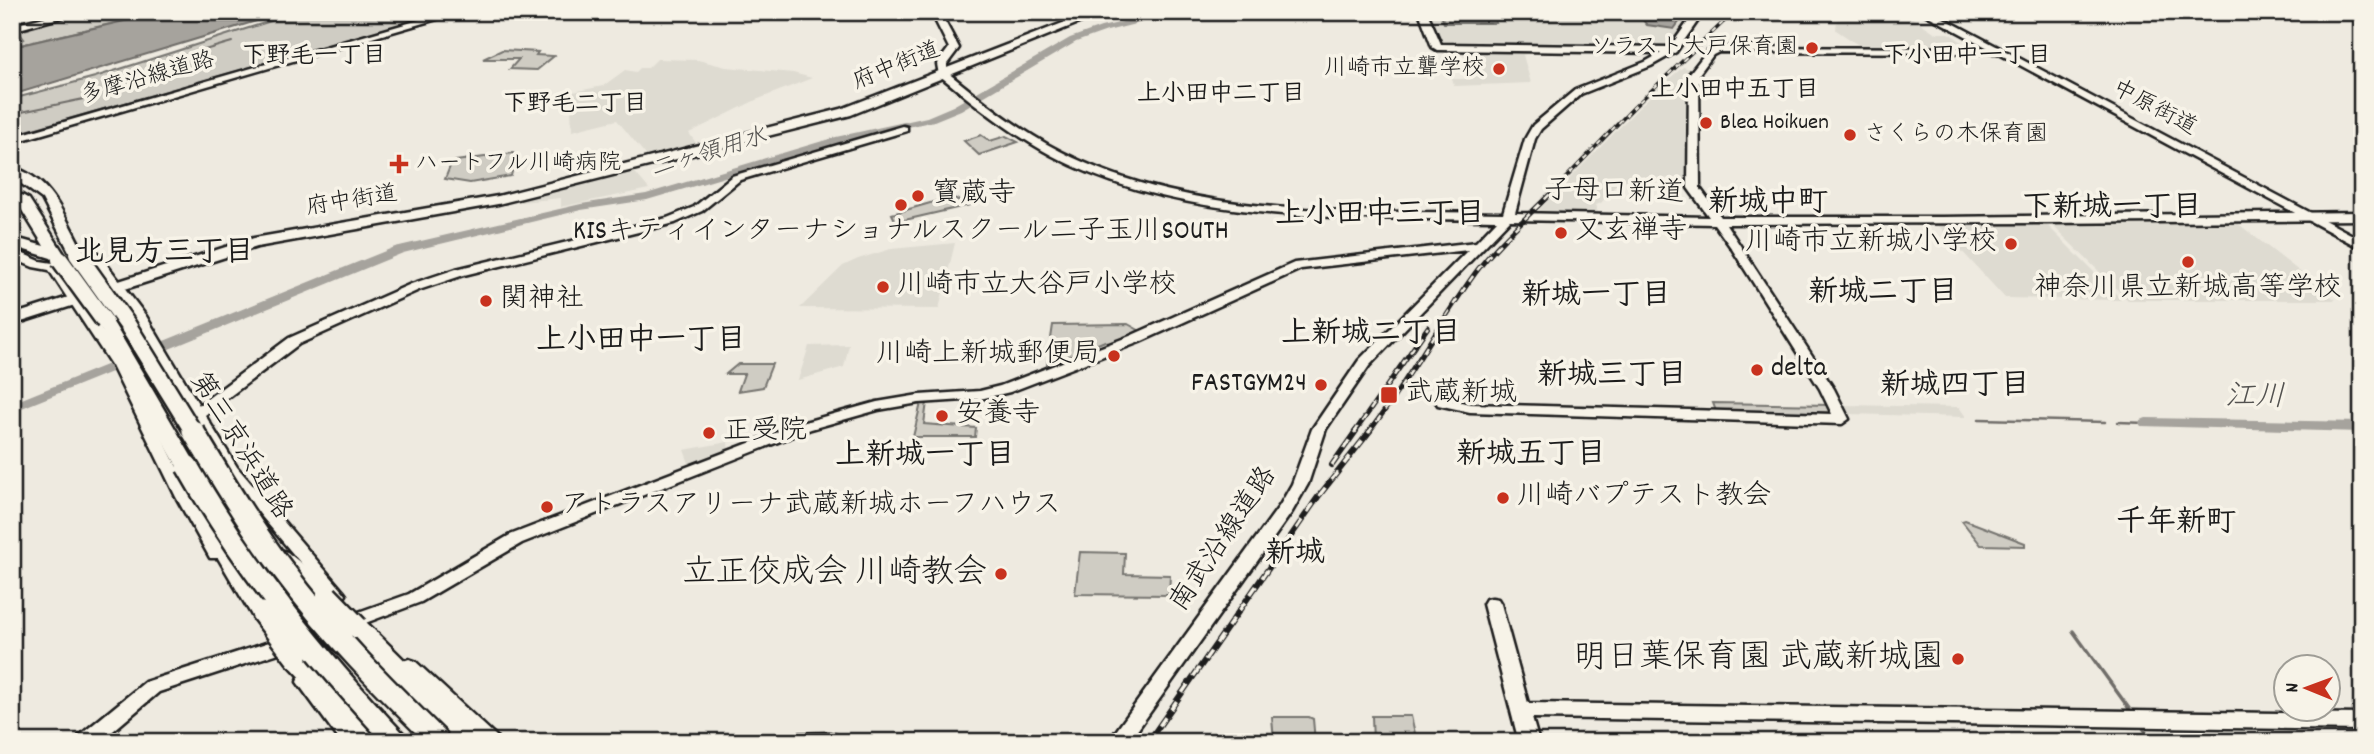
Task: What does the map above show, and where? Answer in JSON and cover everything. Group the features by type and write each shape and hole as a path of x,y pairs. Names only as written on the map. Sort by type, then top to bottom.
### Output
{"highway":[{"name":"府中街道","path":"12,320 254,243 498,200 820,119 869,104 1101,12"},
{"name":"第三京浜道路","path":"12,171 40,186 50,197 62,231 65,259 149,356 264,544 341,640 440,742"},
{"name":"第三京浜道路","path":"18,194 65,259 131,363 204,498 281,612 310,649 397,742"},
{"path":"12,241 65,259"},
{"path":"204,498 219,541 255,602 297,659 377,742"},
{"path":"264,544 327,596 471,742"}],"street":[{"path":"12,28 77,12"},
{"name":"多摩沿線道路","path":"12,140 457,12"},
{"path":"934,12 954,48 942,64 942,73"},
{"path":"1423,12 1437,47 1673,50"},
{"name":"南武沿線道路","path":"1118,742 1286,508 1300,484 1319,429 1344,390 1378,347 1508,216 1530,139 1545,118 1578,92 1648,64 1673,50 1700,12"},
{"name":"中原街道","path":"1925,12 2362,245"},
{"path":"1443,402 1470,408 1842,419 1827,389 1738,248 1694,188 1693,74 1710,53 1717,49 1999,51"},
{"name":"子母口新道","path":"942,73 1044,150 1096,172 1178,195 1284,210 1718,220 2362,215"},
{"path":"197,414 294,341 415,287 460,272 671,222 698,209 729,183 744,175 822,156 904,129"},
{"path":"86,742 152,687 361,618 439,586 516,539 806,426 888,404 979,395 1005,389 1135,339 1298,266 1481,245"},
{"path":"12,253 78,263 88,295 119,366 194,516 277,647 352,742"},
{"path":"65,259 116,285 152,337 231,470 261,508 329,587 489,742"},
{"path":"65,259 212,497 273,590 433,742"},
{"path":"1492,604 1529,742"},
{"path":"317,634 410,742"},
{"path":"1520,710 2362,722"},
{"path":"787,742 829,741"}],"shaded area":[{"path":"84,12 161,12 12,47 12,42 24,39 18,31 28,29 25,26"},
{"path":"163,12 286,12 12,95 12,47"},
{"path":"299,12 445,12 12,135 12,99 95,77"},
{"path":"1428,12 1693,12 1667,48 1441,44"},
{"path":"1440,12 1491,12 1496,23 1444,23"},
{"path":"1660,12 1685,14 1674,29 1647,25 1643,20"},
{"path":"1877,12 1903,12 1936,33 1949,33 1962,42 1950,42 1960,50 1863,48 1836,30 1837,20"},
{"name":"川崎市立聾学校","path":"1461,49 1529,49 1531,53 1523,55 1531,83 1454,86 1452,79 1473,79"},
{"path":"502,50 538,52 536,55 554,56 537,70 510,69 519,59 483,59"},
{"path":"657,59 698,60 726,67 793,73 812,78 756,100 689,133 698,146 649,159 617,120 572,131 571,109 566,107 561,97 563,94 603,86 625,70 636,72 640,68 648,68"},
{"path":"1683,67 1690,69 1690,181 1660,178 1620,180 1601,203 1595,205 1598,212 1537,212 1657,89"},
{"path":"981,135 990,141 1006,136 1018,142 979,155 964,141"},
{"path":"513,153 516,155 511,176 470,183 445,179 451,164 456,161"},
{"path":"632,169 649,189 561,207 561,198 511,203"},
{"path":"951,197 970,205 896,222 892,214"},
{"name":"神奈川県立新城高等学校","path":"2236,222 2336,300 2128,300 2051,224"},
{"name":"川崎市立新城小学校","path":"1937,224 2047,225 2122,300 2005,298"},
{"name":"川崎市立大谷戸小学校","path":"955,243 939,309 800,308 843,266 858,259 891,249"},
{"path":"1128,324 1144,333 1111,346 1105,341 1047,365 1053,325"},
{"path":"849,345 844,367 798,380 809,346"},
{"path":"738,364 772,364 763,387 738,391 744,374 726,374"},
{"path":"927,402 924,424 976,428 975,437 913,437 921,403"},
{"path":"1713,403 1831,405 1836,413 1716,411"},
{"path":"1841,405 1959,407 1966,417 1847,414"},
{"path":"728,442 729,453 690,466 684,450"},
{"path":"1962,521 2025,543 2025,546 1981,545"},
{"path":"1080,552 1125,553 1124,574 1170,575 1169,595 1075,594"},
{"path":"1372,716 1411,716 1417,742 1373,742"},
{"path":"1272,717 1313,719 1315,742 1274,742"}],"waterway":[{"name":"二ヶ領用水","path":"164,346 399,250 581,207 647,197 840,139 930,119 957,108 1073,40 1104,29 1180,12"},
{"path":"12,38 23,45"},
{"path":"12,114 93,97 133,77 185,60 177,58 232,42"},
{"name":"二ヶ領用水","path":"12,408 111,367"},
{"path":"1979,419 2105,422"},
{"path":"2118,422 2146,423"},
{"name":"江川","path":"2146,423 2362,427"},
{"path":"2073,631 2133,714"},
{"path":"2141,725 2153,742"}],"railway":[{"path":"1556,188 1634,107 1734,12"},
{"path":"1368,433 1476,272 1556,188"},
{"path":"1354,433 1428,327"},
{"path":"1332,465 1356,431"},
{"path":"1148,742 1318,497 1370,431"}],"place":[{"name":"ソラスト大戸保育園","path":"1812,48"},
{"name":"川崎市立聾学校","path":"1499,69"},
{"name":"Blea Hoikuen","path":"1706,123"},
{"name":"さくらの木保育園","path":"1850,135"},
{"name":"ハートフル川崎病院","path":"399,164"},
{"name":"寳蔵寺","path":"918,196"},
{"name":"KISキティインターナショナルスクール二子玉川SOUTH","path":"901,205"},
{"name":"又玄禅寺","path":"1561,233"},
{"name":"川崎市立新城小学校","path":"2011,244"},
{"name":"神奈川県立新城高等学校","path":"2188,262"},
{"name":"川崎市立大谷戸小学校","path":"883,287"},
{"name":"関神社","path":"486,301"},
{"name":"川崎上新城郵便局","path":"1114,356"},
{"name":"delta","path":"1757,370"},
{"name":"FASTGYM24","path":"1321,385"},
{"name":"武蔵新城","path":"1389,395"},
{"name":"安養寺","path":"942,416"},
{"name":"正受院","path":"709,433"},
{"name":"川崎バプテスト教会","path":"1503,498"},
{"name":"アトラスアリーナ武蔵新城ホーフハウス","path":"547,507"},
{"name":"立正佼成会 川崎教会","path":"1001,574"},
{"name":"明日葉保育園 武蔵新城園","path":"1958,659"}],"district":[{"name":"下野毛一丁目","path":"314,57"},
{"name":"下小田中一丁目","path":"1967,57"},
{"name":"上小田中五丁目","path":"1735,91"},
{"name":"上小田中二丁目","path":"1221,95"},
{"name":"下野毛二丁目","path":"575,105"},
{"name":"新城中町","path":"1768,204"},
{"name":"下新城一丁目","path":"2112,209"},
{"name":"上小田中三丁目","path":"1380,216"},
{"name":"北見方三丁目","path":"164,254"},
{"name":"新城二丁目","path":"1883,294"},
{"name":"新城一丁目","path":"1596,297"},
{"name":"上新城二丁目","path":"1371,335"},
{"name":"上小田中一丁目","path":"641,342"},
{"name":"新城三丁目","path":"1612,377"},
{"name":"新城四丁目","path":"1955,387"},
{"name":"新城五丁目","path":"1531,456"},
{"name":"上新城一丁目","path":"925,457"},
{"name":"千年新町","path":"2176,524"},
{"name":"新城","path":"1295,555"}]}
